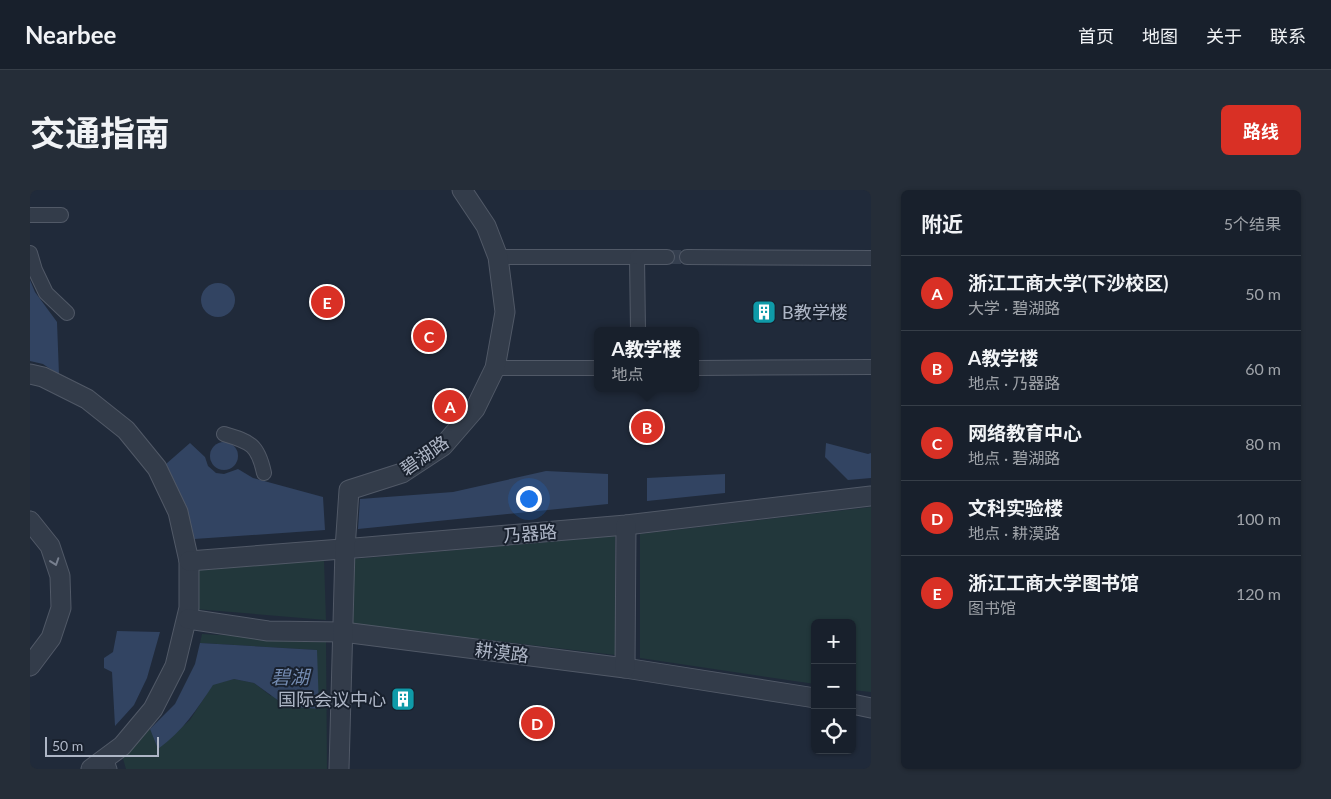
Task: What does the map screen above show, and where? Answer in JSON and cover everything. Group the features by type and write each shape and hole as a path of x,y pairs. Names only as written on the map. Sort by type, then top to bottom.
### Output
{"street":[{"name":"碧湖路","path":"339,769 345,549 349,490 402,474 443,446 475,409 496,368 505,312 498,257 486,226 462,190"},
{"path":"30,215 61,215"},
{"path":"30,253 35,270 46,293 67,313"},
{"path":"498,257 667,257"},
{"path":"637,257 638,327"},
{"path":"687,257 871,258"},
{"path":"699,368 871,367"},
{"path":"496,368 594,368"},
{"path":"30,374 43,377 87,399 126,430 156,468 178,512 189,561 188,619 175,666 153,709 110,763 91,769"},
{"path":"224,434 246,440 260,455 264,473"},
{"name":"乃器路","path":"189,561 626,525 871,496"},
{"path":"30,521 50,546 60,576 61,608 52,638 30,666"},
{"path":"625,668 626,525"},
{"name":"耕漠路","path":"188,619 268,631 343,632 625,668 811,697"},
{"path":"856,705 871,708"}],"green space":[{"path":"871,507 871,692 856,690 856,619 811,619 811,683 640,658 640,534"},
{"path":"615,536 615,655 353,624 354,559"},
{"path":"324,560 326,620 195,609 195,568"},
{"path":"202,634 326,641 327,769 126,769 121,752 150,729 158,748 190,720 213,684 234,679 254,683 271,696 317,650 200,643"}],"water":[{"path":"30,280 35,292 57,322 59,375 43,364 30,361"},
{"path":"218,283 230,288 235,300 230,312 218,317 206,312 201,300 206,288"},
{"path":"224,442 234,446 238,456 234,466 224,470 214,466 210,456 214,446"},
{"path":"190,443 205,457 208,466 216,473 224,474 238,469 253,478 323,497 325,530 194,539 185,506 166,464"},
{"path":"826,443 868,454 871,453 871,478 848,480 825,457"},
{"path":"546,471 608,474 608,504 358,529 360,499 453,492"},
{"path":"725,474 725,493 647,501 647,478"},
{"path":"117,631 160,632 147,678 134,705 115,726 112,672 104,668 104,658 113,652"},
{"name":"碧湖","path":"200,643 317,650 319,709 286,706 254,683 234,679 213,685 182,727 158,749 150,729 175,704 195,664"}],"tunnel":[{"path":"667,257 687,257"}],"place":[{"name":"浙江工商大学图书馆","path":"327,302"},
{"name":"B教学楼","path":"764,312"},
{"name":"网络教育中心","path":"429,336"},
{"name":"浙江工商大学(下沙校区)","path":"450,406"},
{"name":"A教学楼","path":"647,427"},
{"name":"国际会议中心","path":"403,699"},
{"name":"文科实验楼","path":"537,723"}]}
